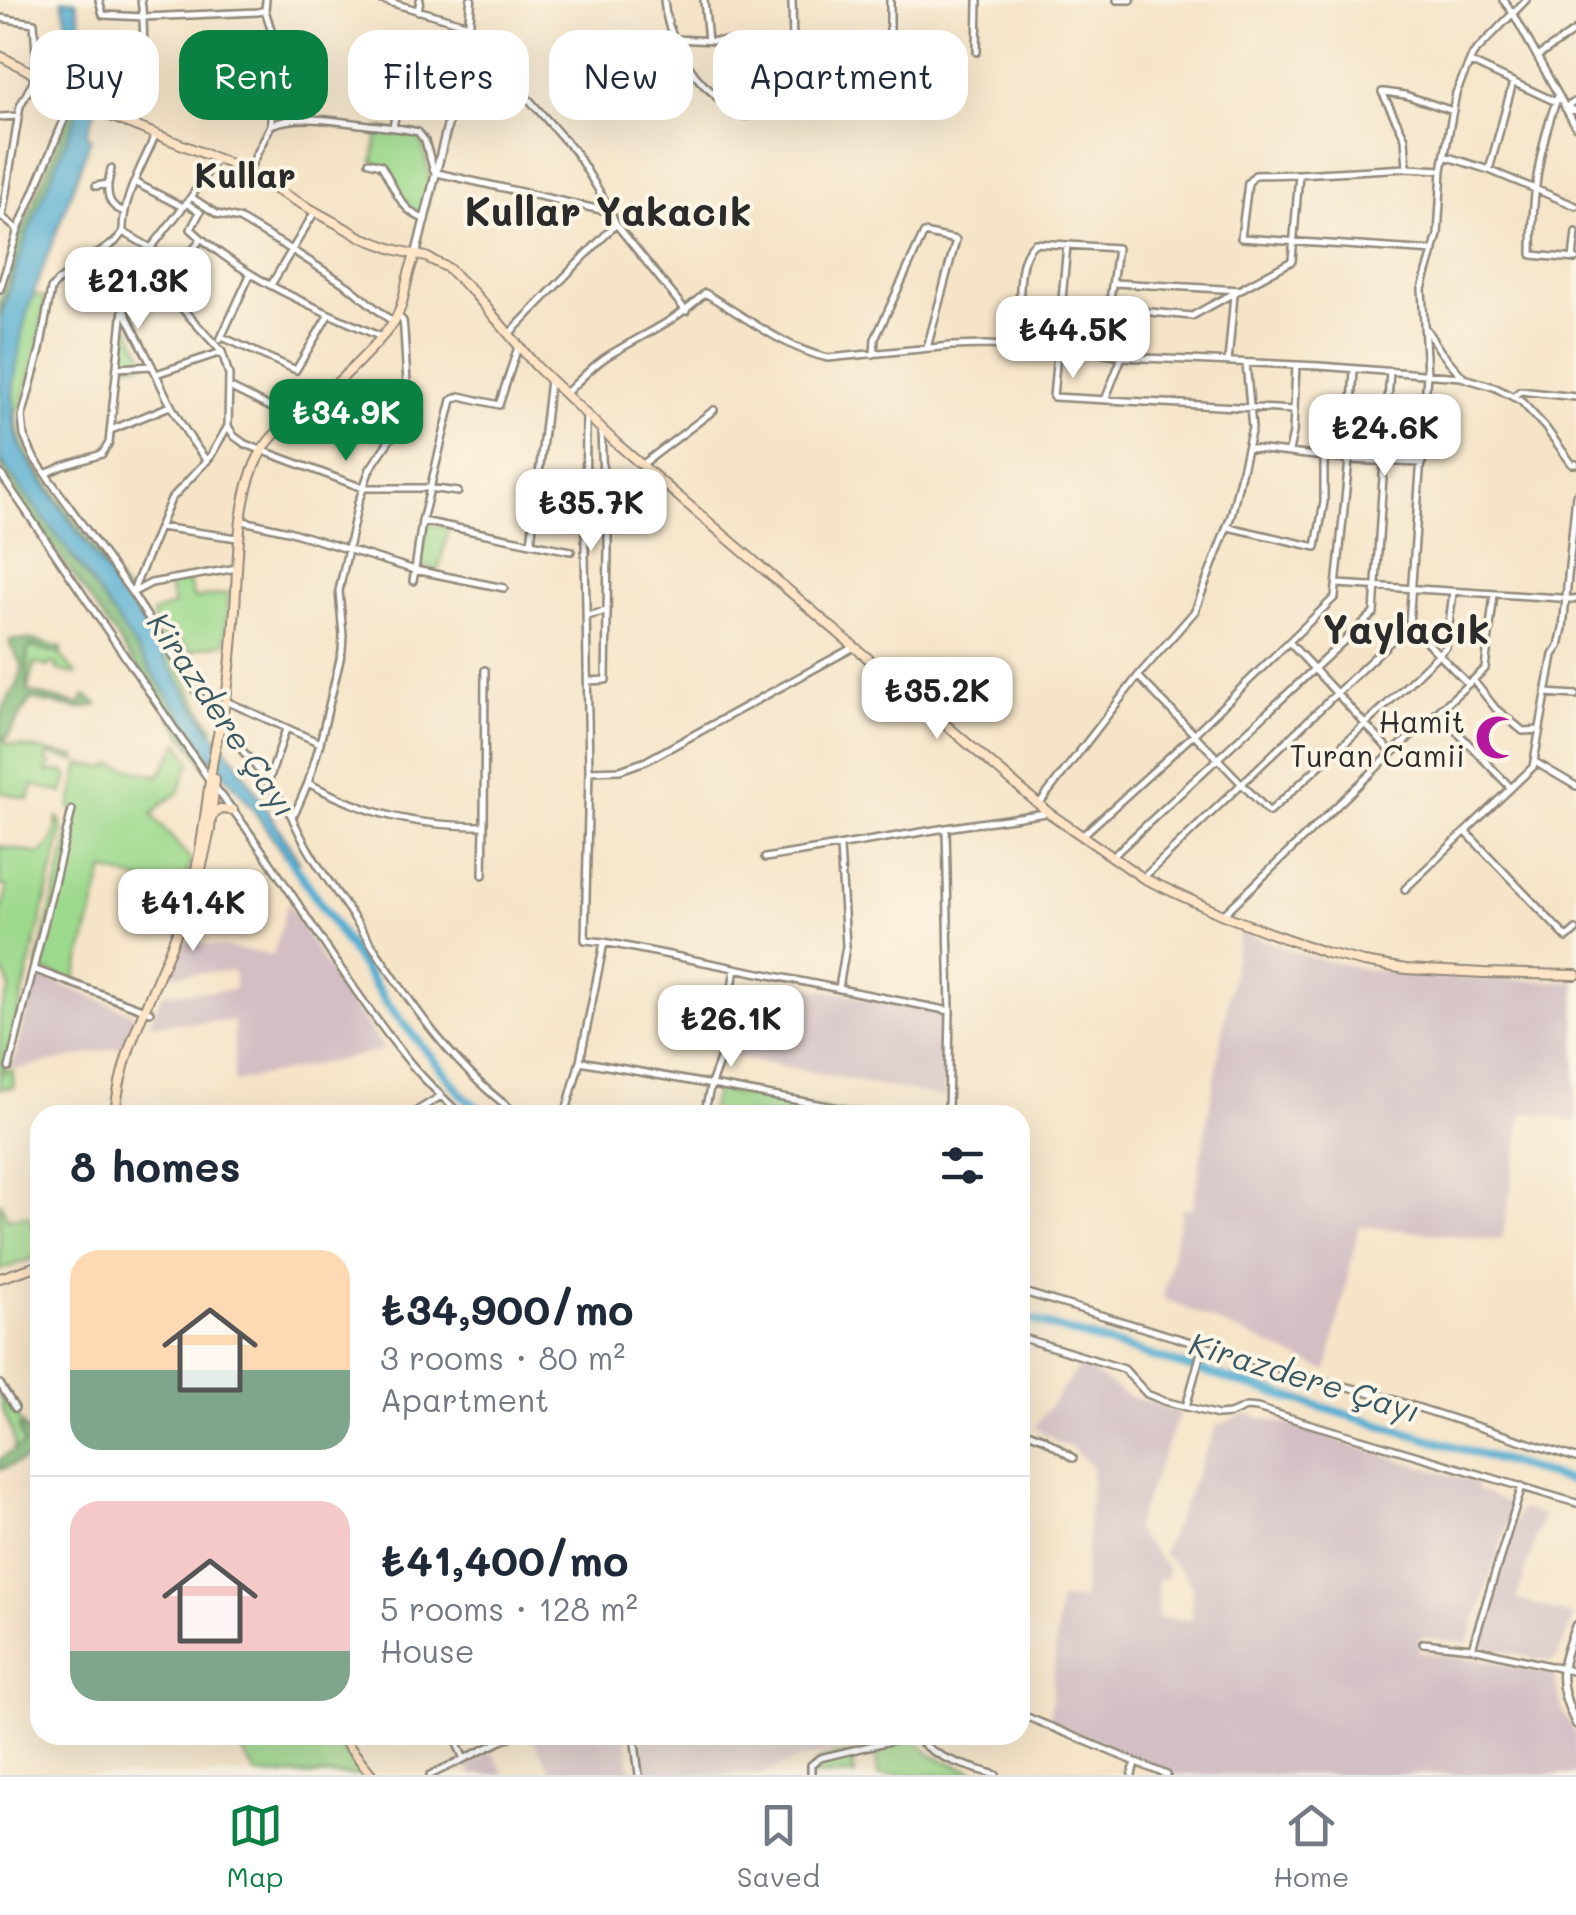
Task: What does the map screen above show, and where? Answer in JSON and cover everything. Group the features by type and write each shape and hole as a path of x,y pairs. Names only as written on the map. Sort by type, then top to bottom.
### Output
{"main road":[{"path":"0,56 30,73"},
{"path":"116,120 217,158 314,213 376,243 441,264 460,278 518,347 600,428 1049,813 1143,878 1223,915 1326,954 1406,968 1576,976"},
{"path":"119,1105 127,1072 189,899 226,701 237,568 251,474 273,435 320,398 396,319 416,254"},
{"path":"148,1012 190,911 212,816 212,779"},
{"path":"212,816 220,809 233,810"},
{"path":"0,1278 30,1268"},
{"path":"350,1745 374,1775"}],"street":[{"path":"100,0 103,15 144,17 264,10"},
{"path":"134,127 141,86 141,0"},
{"path":"247,174 271,125 267,72 273,36 264,10 266,0"},
{"path":"382,0 470,25"},
{"path":"418,10 420,0"},
{"path":"469,30 471,0"},
{"path":"655,0 664,1 671,30"},
{"path":"704,0 708,40"},
{"path":"792,0 792,30"},
{"path":"890,0 890,30"},
{"path":"977,52 978,0"},
{"path":"1118,0 1131,0"},
{"path":"1504,0 1556,99 1576,127"},
{"path":"1143,878 1410,624 1427,374 1422,290 1438,235 1442,170 1456,94 1474,54 1526,0"},
{"path":"0,18 34,23 34,30"},
{"path":"1537,58 1576,30"},
{"path":"693,40 713,40"},
{"path":"1470,62 1556,99"},
{"path":"693,71 713,94"},
{"path":"1489,170 1513,82"},
{"path":"18,230 1,216 21,102 30,86"},
{"path":"1407,168 1405,138 1382,92 1453,111"},
{"path":"529,99 576,154 616,224 686,311"},
{"path":"1556,99 1534,188 1532,255 1575,259 1576,232"},
{"path":"1565,108 1576,101"},
{"path":"1565,108 1576,111"},
{"path":"0,116 18,116"},
{"path":"0,289 18,230 64,120"},
{"path":"271,125 285,120 309,120 393,126 421,134 436,175"},
{"path":"393,126 394,120"},
{"path":"416,254 449,120"},
{"path":"156,136 134,182 123,232 49,293 22,430 45,474 132,593 206,706 222,715"},
{"path":"1445,156 1576,206"},
{"path":"151,248 217,158"},
{"path":"368,162 382,167 404,207 425,220"},
{"path":"110,170 111,203 125,211"},
{"path":"1434,251 1241,238 1248,183 1255,175 1442,170"},
{"path":"1109,308 1192,316 1292,261 1300,174"},
{"path":"436,175 610,212"},
{"path":"134,182 239,219 404,323 404,406 396,431 370,469 363,488 338,597 343,643 308,783 298,809 291,815"},
{"path":"96,186 108,184"},
{"path":"187,202 200,212 191,229 250,274 381,337"},
{"path":"271,285 314,213"},
{"path":"508,335 616,224"},
{"path":"123,232 151,248 184,313 220,349 228,370 228,426 206,461 175,493 132,593"},
{"path":"874,354 874,339 924,233 956,240 926,348"},
{"path":"167,286 200,238"},
{"path":"1019,306 1026,250 1035,243 1117,248 1103,352"},
{"path":"1067,245 1053,397 1294,410"},
{"path":"90,260 110,277 170,406 206,461"},
{"path":"220,349 250,274"},
{"path":"1114,283 1242,290"},
{"path":"564,394 602,360 660,329 704,293 793,347 828,358 976,345 1464,378 1494,386 1521,400 1572,464 1576,464"},
{"path":"1228,362 1234,294"},
{"path":"45,474 104,453 111,430 123,308"},
{"path":"222,337 296,370 329,314"},
{"path":"1424,328 1464,378"},
{"path":"413,581 429,488 452,399 460,396 499,405 518,347"},
{"path":"156,374 220,349"},
{"path":"1105,400 1122,357"},
{"path":"1040,804 1138,676 1194,611 1228,526 1252,428 1246,363"},
{"path":"1289,452 1296,365"},
{"path":"118,368 152,366"},
{"path":"1082,837 1335,597 1354,369"},
{"path":"1111,858 1374,613 1390,372"},
{"path":"531,542 550,380"},
{"path":"228,387 292,418"},
{"path":"1514,397 1520,391 1576,397"},
{"path":"111,430 170,406"},
{"path":"643,464 714,410"},
{"path":"586,414 589,771 584,940 950,1012"},
{"path":"228,426 238,440 363,488 458,492"},
{"path":"588,681 606,680 608,548 600,428"},
{"path":"1247,448 1349,460 1422,463"},
{"path":"1228,526 1316,547 1324,502 1324,456"},
{"path":"1,477 376,1020 450,1105"},
{"path":"1405,889 1533,767 1553,655 1559,646 1576,495"},
{"path":"243,521 288,530 415,570 504,588"},
{"path":"422,521 571,551"},
{"path":"159,527 241,538"},
{"path":"132,593 151,583 237,568"},
{"path":"1336,584 1576,600"},
{"path":"1138,676 1269,812 1446,647 1453,593"},
{"path":"1223,915 1485,670 1494,594"},
{"path":"587,616 607,611"},
{"path":"1410,624 1522,731 1540,730"},
{"path":"1289,642 1392,753"},
{"path":"589,771 620,770 646,761 854,646"},
{"path":"482,875 485,670"},
{"path":"1546,693 1576,695"},
{"path":"226,701 320,743"},
{"path":"1438,712 1511,788"},
{"path":"268,783 286,729"},
{"path":"221,731 291,815 306,846 431,1028 506,1105"},
{"path":"1534,762 1576,786"},
{"path":"308,783 355,806 387,816 431,824 484,826"},
{"path":"9,1068 72,810"},
{"path":"765,858 1049,813"},
{"path":"946,828 948,1105"},
{"path":"1466,832 1567,938 1576,930"},
{"path":"839,988 846,946 840,847"},
{"path":"568,1105 604,942"},
{"path":"706,1105 726,1038 735,968"},
{"path":"33,969 148,1012"},
{"path":"580,1060 823,1105"},
{"path":"426,1105 440,1096"},
{"path":"1030,1293 1202,1349 1372,1393 1576,1458"},
{"path":"1030,1340 1124,1369 1147,1394 1218,1415 1257,1408 1576,1503"},
{"path":"1187,1405 1202,1349"},
{"path":"0,1384 15,1408"},
{"path":"1030,1433 1073,1458"},
{"path":"1472,1648 1522,1486"},
{"path":"1576,1625 1562,1669 1564,1697 1576,1724"},
{"path":"1423,1643 1472,1648 1576,1672"},
{"path":"1030,1718 1166,1775"},
{"path":"458,1745 464,1759"},
{"path":"430,1775 493,1745"},
{"path":"635,1745 638,1775"},
{"path":"811,1775 811,1765 820,1758 874,1745"},
{"path":"925,1745 992,1775"},
{"path":"1132,1775 1136,1762"}],"shaded area":[{"path":"288,902 353,1008 385,1050 234,1082 234,1021 149,1024 163,993 234,990 234,971 170,975 184,941 273,955"},
{"path":"1240,931 1307,957 1371,970 1428,977 1576,982 1576,1122 1523,1112 1502,1240 1359,1226 1327,1371 1163,1298 1182,1208 1192,1209"},
{"path":"39,976 135,1016 123,1047 12,1070 34,979"},
{"path":"782,982 945,1013 944,1098 725,1055 734,997 777,1006"},
{"path":"1081,1364 1125,1395 1180,1412 1134,1529 1167,1568 1167,1578 1158,1579 1158,1618 1191,1620 1192,1586 1162,1554 1218,1423 1225,1424 1246,1414 1477,1483 1476,1490 1514,1505 1467,1643 1420,1637 1419,1652 1551,1673 1562,1709 1576,1736 1576,1775 1175,1775 1050,1721 1059,1599 1083,1600 1092,1468 1071,1447 1059,1444 1035,1426"},
{"path":"1524,1509 1543,1515 1517,1599 1573,1616 1557,1659 1552,1662 1477,1645 1518,1512"},
{"path":"536,1745 627,1745 631,1775 554,1775"},
{"path":"642,1745 863,1745 796,1760 759,1775 642,1775 639,1752"},
{"path":"492,1752 505,1775 472,1775 466,1764"}],"green space":[{"path":"67,120 74,120 11,280 0,318 0,301 19,238"},
{"path":"379,128 421,138 429,190 428,200 416,215 386,171 373,161"},
{"path":"33,294 45,298 38,348 21,407 16,410 23,443 178,666 214,726 213,732 23,451 15,413 15,373"},
{"path":"127,323 146,360 145,363 121,365"},
{"path":"0,460 140,652 210,756 207,769 21,500"},
{"path":"428,524 449,528 438,571 419,565"},
{"path":"188,579 194,599 228,593 225,643 194,649 191,655 187,646 176,641 188,673 154,624 153,613 174,605 168,583"},
{"path":"10,640 32,640 62,648 60,654 30,647 28,692 81,705 87,696 98,705 79,709 31,699 5,741 0,735 0,722 5,702 18,685 22,665"},
{"path":"30,647 60,654 76,674 57,670 58,665 34,663 28,692"},
{"path":"0,735 8,744 77,757 76,761 49,754 46,761 51,763 47,772 62,771 68,775 63,793 33,785 29,799 0,792"},
{"path":"179,742 191,762 179,793 152,815 191,860 183,892 104,870 75,981 39,969 75,815 75,809 70,808 80,764 106,768 113,764 159,776"},
{"path":"58,817 63,829 4,1072 12,1070 14,1087 0,1089 0,1011 10,989 0,968 0,908 7,887 0,885 0,846 39,854 53,839"},
{"path":"716,1090 796,1105 712,1105"},
{"path":"0,1201 7,1218 29,1216 30,1260 0,1270"},
{"path":"0,1393 24,1427 20,1427 24,1444 14,1452 13,1436"},
{"path":"19,1427 30,1434 30,1457 0,1470 0,1459 24,1444"},
{"path":"241,1745 339,1745 362,1775 257,1775"},
{"path":"921,1745 930,1755 983,1775 878,1775 876,1748"},
{"path":"850,1753 855,1775 812,1775 820,1760"}],"water":[{"path":"62,0 76,0 83,30 68,29"},
{"path":"74,120 92,120 87,132 91,138 22,333 13,390 15,431 34,470 145,627 207,725 238,763 299,861 292,867 250,805 208,754 80,566 0,460 0,318 28,233"}],"waterway":[{"name":"Kirazdere Çayı","path":"289,857 386,1002 474,1105"},
{"name":"Kirazdere Çayı","path":"1030,1320 1576,1483"}],"place":[{"name":"Hamit Turan Camii","path":"1498,738"}],"district":[{"name":"Kullar","path":"245,174"},
{"name":"Kullar Yakacık","path":"608,210"},
{"name":"Yaylacık","path":"1406,628"}]}
